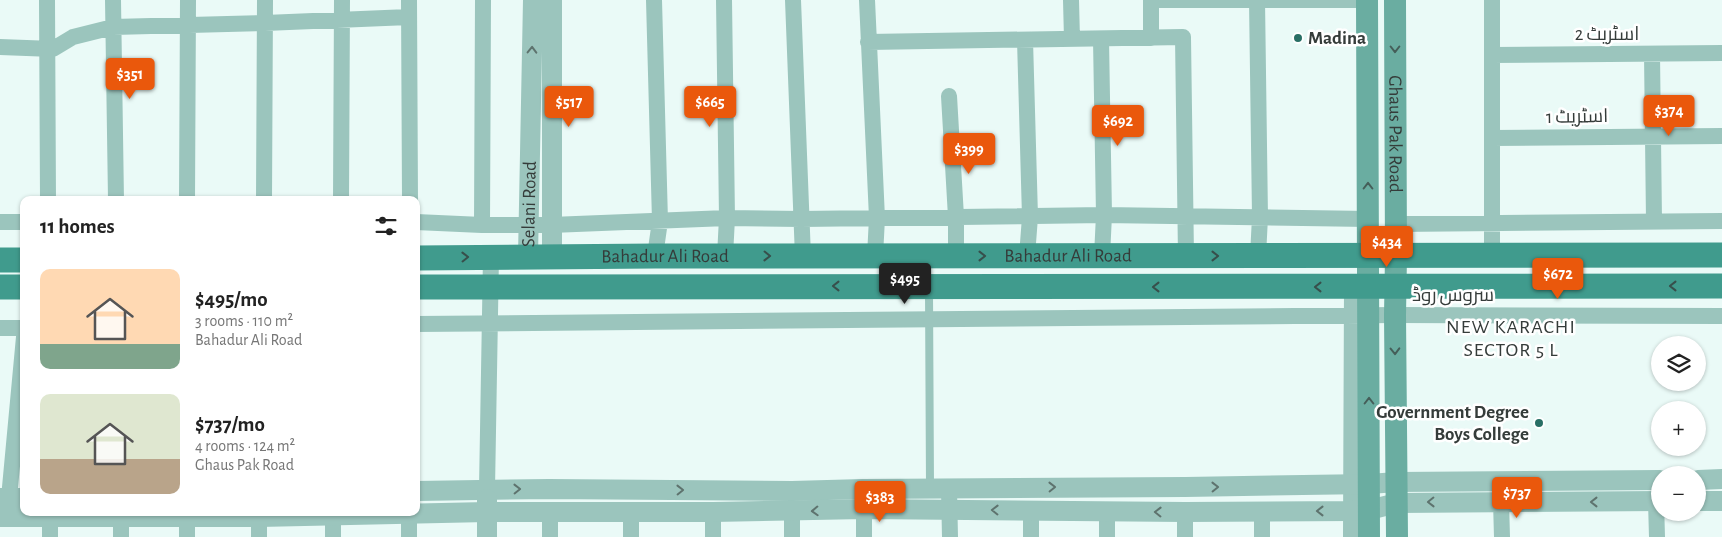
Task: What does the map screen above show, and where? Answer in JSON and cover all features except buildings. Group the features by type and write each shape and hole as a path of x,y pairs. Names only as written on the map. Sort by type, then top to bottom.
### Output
{"main road":[{"path":"1367,0 1368,256 1360,287 1360,510 1369,537"},
{"name":"Ghaus Pak Road","path":"1395,0 1397,537"},
{"name":"Bahadur Ali Road","path":"420,258 491,256 1722,255"},
{"path":"0,260 20,260"},
{"name":"Bahadur Ali Road","path":"420,287 1722,286"},
{"path":"0,287 20,287"}],"street":[{"path":"47,0 48,196"},
{"path":"113,0 116,196"},
{"path":"187,196 188,0"},
{"path":"264,196 265,0"},
{"path":"341,196 342,0"},
{"path":"409,0 410,196"},
{"path":"482,225 483,0"},
{"name":"Selani Road","path":"533,0 529,224 540,256"},
{"name":"Selani Road","path":"540,256 551,225 552,0"},
{"path":"654,0 660,221 655,256"},
{"path":"724,0 728,218 725,256"},
{"path":"793,0 803,256"},
{"path":"867,0 877,218 875,256"},
{"path":"1071,0 1072,39"},
{"path":"1152,38 1151,0 1367,0"},
{"path":"1257,0 1260,217 1258,256"},
{"path":"1492,0 1492,256"},
{"path":"0,47 47,49 59,47 73,37 113,27 409,17"},
{"path":"868,42 1183,37 1186,256"},
{"path":"1101,38 1104,215 1102,256"},
{"path":"1025,40 1030,217 1027,256"},
{"name":"اسٹریٹ 2","path":"1492,55 1722,53"},
{"path":"1652,54 1654,221"},
{"path":"949,96 956,217 956,256"},
{"name":"اسٹریٹ 1","path":"1492,138 1722,136"},
{"path":"420,222 551,225 728,218 801,219 1104,215 1368,219"},
{"path":"1396,224 1722,221"},
{"path":"0,222 20,222"},
{"path":"486,537 491,256"},
{"name":"سروس روڈ","path":"420,324 1360,315 1722,316"},
{"path":"0,328 20,328"},
{"path":"11,498 20,387"},
{"path":"1706,480 1722,479"},
{"path":"1625,480 1625,502"},
{"path":"420,514 950,509 1185,512 1360,510 1397,492 1651,480"},
{"path":"420,491 792,491 863,488 940,489 1360,484 1397,492 1501,501 1651,501"},
{"path":"940,489 950,509 950,537"},
{"path":"1501,501 1502,537"},
{"path":"1706,501 1722,501"},
{"path":"864,510 864,537"},
{"path":"1031,510 1031,537"},
{"path":"1351,537 1360,510"},
{"path":"792,511 792,537"},
{"path":"1107,511 1107,537"},
{"path":"1262,511 1262,537"},
{"path":"550,512 550,537"},
{"path":"631,512 632,537"},
{"path":"713,512 713,537"},
{"path":"1185,512 1185,537"},
{"path":"0,517 50,527 187,527 253,516"},
{"path":"259,516 259,537"},
{"path":"333,516 333,537"},
{"path":"408,537 409,516"},
{"path":"1657,521 1657,537"}],"lane":[{"path":"929,286 929,320 940,489"}],"place":[{"name":"Madina","path":"1298,38"},
{"name":"Government Degree Boys College","path":"1539,423"}],"district":[{"name":"NEW KARACHI SECTOR 5 L","path":"1511,338"}]}
